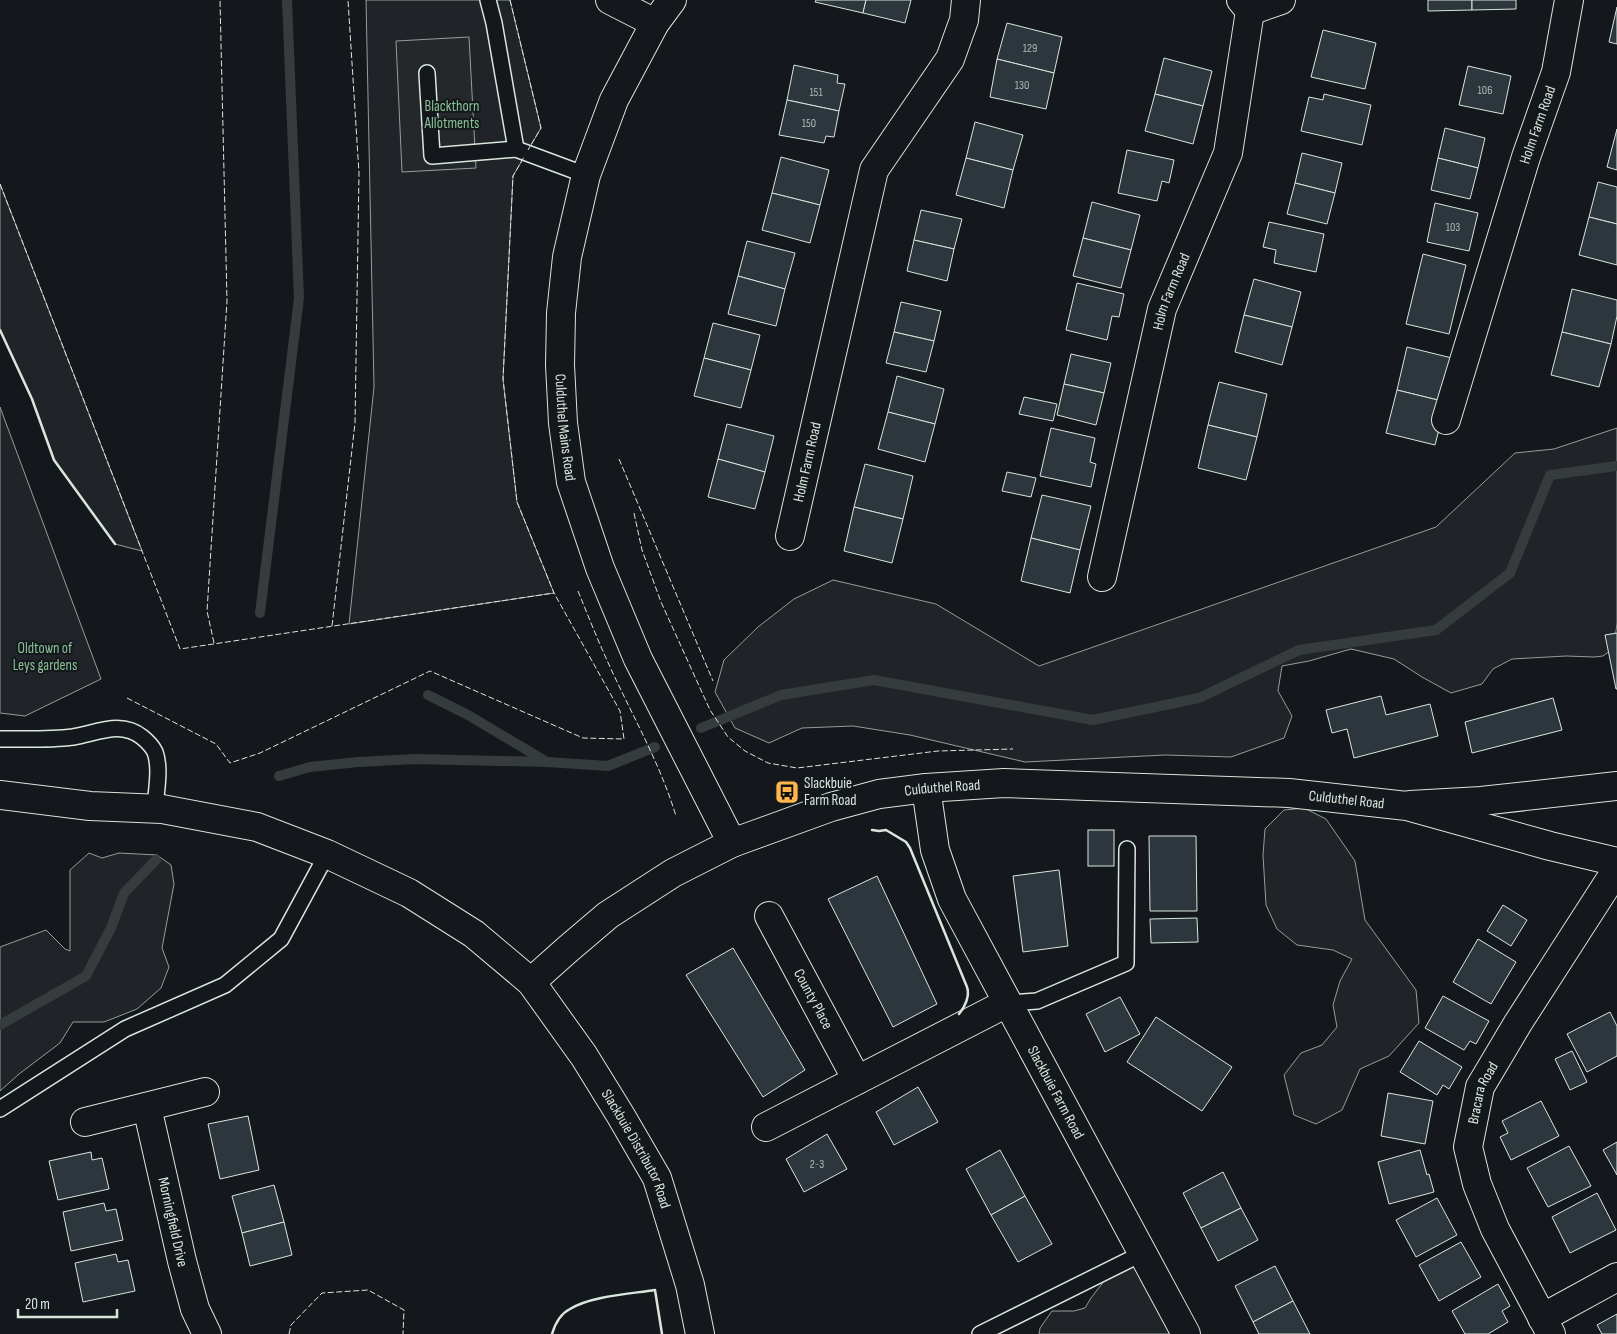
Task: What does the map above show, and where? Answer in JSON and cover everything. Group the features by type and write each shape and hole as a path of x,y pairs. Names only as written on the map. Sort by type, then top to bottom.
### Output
{"street":[{"path":"610,0 655,23"},
{"name":"Culduthel Mains Road","path":"672,0 655,23 614,100 586,175 567,257 561,313 560,375 563,423 571,482 600,568 638,659 732,843"},
{"name":"Holm Farm Road","path":"790,536 874,170 950,59 964,20 966,0"},
{"name":"Holm Farm Road","path":"1102,577 1162,309 1228,153 1246,6 1281,0"},
{"name":"Holm Farm Road","path":"1446,420 1526,157 1556,72 1569,0"},
{"name":"Culduthel Road","path":"531,982 608,915 673,873 732,843 831,807 879,794 1004,782 1269,792 1407,806 1480,801 1617,786"},
{"name":"Slackbuie Farm Road","path":"926,788 935,850 952,899 1186,1334"},
{"name":"Slackbuie Distributor Road","path":"0,795 90,806 155,809 257,827 327,854 409,893 474,934 531,982 584,1056 657,1178 690,1285 700,1334"},
{"name":"Culduthel Road","path":"1407,806 1550,846 1617,862"},
{"name":"Bracara Road","path":"1547,1326 1495,1230 1477,1184 1468,1146 1480,1087 1518,1023 1617,869"},
{"name":"County Place","path":"769,916 857,1080"},
{"path":"766,1127 1007,1003"},
{"path":"85,1122 205,1092"},
{"name":"Morningfield Drive","path":"147,1107 182,1261 195,1309 207,1334"},
{"path":"1547,1326 1617,1277"}],"lane":[{"path":"488,0 494,23 516,148"},
{"path":"427,73 432,156 516,148 586,175"},
{"path":"0,739 72,737 108,728 136,732 154,750 158,765 155,809"},
{"path":"1007,1003 1037,1002 1126,963 1127,849"},
{"path":"0,1108 125,1030 224,985 281,939 327,854"},
{"path":"980,1334 1142,1254"}],"green space":[{"name":"Blackthorn Allotments","path":"366,0 510,0 541,128 513,176 503,379 517,502 554,593 349,624 374,387"},
{"path":"0,184 142,551 115,544 54,460 32,399 0,330"},
{"name":"Oldtown of Leys gardens","path":"0,407 101,679 25,716 0,713"},
{"path":"1617,428 1617,623 1614,648 1603,656 1512,659 1493,669 1482,684 1451,693 1394,659 1351,649 1309,661 1282,666 1278,691 1292,716 1284,738 1231,757 1165,755 1025,762 910,735 853,726 802,728 769,743 735,728 715,692 724,660 758,627 794,599 833,580 936,604 1039,666 1436,527 1515,453 1554,449"},
{"path":"1304,808 1326,819 1355,861 1365,920 1416,990 1419,1023 1389,1056 1360,1069 1342,1110 1316,1124 1294,1115 1284,1075 1301,1053 1322,1045 1337,1027 1333,1005 1340,981 1352,959 1333,950 1297,945 1277,929 1266,905 1263,855 1265,829 1284,810"},
{"path":"89,853 102,858 119,853 157,855 171,865 174,884 162,948 169,967 161,988 137,1009 104,1022 73,1022 60,1043 0,1091 0,947 46,930 65,949 70,951 70,870"},
{"path":"1127,1264 1157,1274 1173,1334 1039,1334 1040,1328 1052,1311 1074,1311 1085,1308 1111,1272"}],"shaded area":[{"path":"469,37 476,168 402,172 396,41"}],"building":[{"path":"816,0 866,0 863,13 815,2"},
{"path":"866,0 911,0 905,23 863,13"},
{"path":"1428,0 1472,0 1472,10 1428,11"},
{"path":"1472,0 1516,0 1516,9 1472,10"},
{"path":"1617,7 1617,44 1609,42"},
{"path":"1007,23 1062,37 1054,73 997,59"},
{"path":"1323,30 1376,43 1365,89 1311,77"},
{"path":"1164,58 1212,71 1203,106 1155,94"},
{"path":"997,59 1054,73 1046,109 990,97"},
{"path":"794,65 838,75 837,83 845,84 839,111 787,100"},
{"path":"1468,66 1511,76 1503,114 1459,105"},
{"path":"1155,94 1203,106 1193,144 1145,131"},
{"path":"1324,94 1371,105 1362,145 1301,131 1309,97 1323,100"},
{"path":"787,100 839,111 834,137 826,136 824,143 779,135"},
{"path":"975,122 1023,135 1013,170 966,158"},
{"path":"1445,128 1485,138 1478,168 1438,158"},
{"path":"1617,129 1617,170 1607,167"},
{"path":"1127,150 1174,160 1169,183 1162,181 1157,201 1118,193"},
{"path":"1302,153 1342,163 1335,193 1295,183"},
{"path":"781,157 829,170 820,205 772,193"},
{"path":"966,158 1013,170 1004,208 956,195"},
{"path":"1438,158 1478,168 1470,199 1431,190"},
{"path":"1598,182 1617,187 1617,224 1589,217"},
{"path":"1295,183 1335,193 1327,224 1287,214"},
{"path":"772,193 820,205 810,243 762,230"},
{"path":"1092,202 1140,215 1131,250 1083,238"},
{"path":"1435,203 1478,213 1469,251 1427,242"},
{"path":"921,210 962,219 954,249 914,240"},
{"path":"1589,217 1617,224 1617,265 1579,255"},
{"path":"1269,222 1324,234 1316,272 1274,263 1276,250 1263,247"},
{"path":"1083,238 1131,250 1121,288 1073,276"},
{"path":"914,240 954,249 947,281 907,271"},
{"path":"747,241 795,253 785,289 738,276"},
{"path":"1423,254 1466,265 1449,334 1406,324"},
{"path":"738,276 785,289 776,326 728,314"},
{"path":"1254,279 1301,292 1292,327 1244,315"},
{"path":"1077,283 1124,294 1119,317 1112,316 1107,340 1066,330"},
{"path":"1572,289 1617,300 1617,316 1611,344 1562,332"},
{"path":"901,302 941,311 934,341 894,332"},
{"path":"1244,315 1292,327 1282,365 1235,352"},
{"path":"713,323 760,335 751,370 704,358"},
{"path":"894,332 934,341 926,372 886,363"},
{"path":"1562,332 1611,344 1599,387 1551,375"},
{"path":"1407,347 1456,359 1446,402 1397,390"},
{"path":"1071,354 1111,363 1104,393 1064,384"},
{"path":"704,358 751,370 741,408 694,396"},
{"path":"897,376 944,389 935,424 888,412"},
{"path":"1219,382 1267,394 1257,437 1208,425"},
{"path":"1064,384 1104,393 1096,425 1057,415"},
{"path":"1397,390 1446,402 1435,445 1386,433"},
{"path":"1024,397 1057,404 1053,421 1019,414"},
{"path":"888,412 935,424 925,462 878,449"},
{"path":"727,424 774,436 765,472 718,459"},
{"path":"1208,425 1257,437 1246,480 1198,468"},
{"path":"1051,428 1095,438 1090,462 1096,464 1091,487 1040,476"},
{"path":"718,459 765,472 755,509 708,497"},
{"path":"865,464 913,476 903,519 854,507"},
{"path":"1007,472 1036,478 1031,497 1002,491"},
{"path":"1042,495 1091,506 1080,550 1031,538"},
{"path":"854,507 903,519 892,563 844,551"},
{"path":"1031,538 1080,550 1070,593 1021,581"},
{"path":"1617,633 1617,689 1616,689 1605,635"},
{"path":"1381,696 1386,715 1430,704 1438,736 1354,758 1347,729 1332,733 1326,710"},
{"path":"1553,698 1562,730 1472,753 1465,722"},
{"path":"1088,830 1114,830 1114,866 1088,866"},
{"path":"1149,836 1196,836 1197,911 1150,911"},
{"path":"1059,870 1068,946 1023,952 1013,876"},
{"path":"877,876 937,1004 893,1027 828,899"},
{"path":"1503,905 1527,920 1511,946 1487,931"},
{"path":"1197,918 1198,942 1151,943 1150,919"},
{"path":"1478,939 1516,962 1491,1004 1453,982"},
{"path":"733,948 805,1070 763,1097 686,975"},
{"path":"1443,996 1489,1021 1476,1044 1470,1041 1464,1050 1425,1028"},
{"path":"1120,997 1140,1034 1105,1052 1086,1014"},
{"path":"1610,1012 1617,1026 1617,1056 1587,1072 1567,1034"},
{"path":"1156,1017 1232,1067 1202,1111 1127,1062"},
{"path":"1419,1041 1462,1067 1449,1089 1443,1085 1437,1095 1400,1072"},
{"path":"1572,1051 1587,1082 1570,1090 1555,1059"},
{"path":"918,1087 938,1122 894,1145 876,1112"},
{"path":"1388,1093 1433,1101 1425,1144 1381,1136"},
{"path":"1541,1101 1559,1136 1511,1160 1500,1137 1508,1133 1502,1121"},
{"path":"248,1116 259,1170 220,1179 208,1124"},
{"path":"827,1134 847,1169 804,1192 786,1159"},
{"path":"1617,1142 1617,1175 1603,1150"},
{"path":"1569,1146 1591,1186 1548,1207 1527,1168"},
{"path":"1000,1150 1025,1196 991,1215 966,1169"},
{"path":"1420,1150 1434,1192 1389,1204 1378,1162"},
{"path":"91,1152 92,1160 102,1158 109,1189 58,1200 49,1161"},
{"path":"1223,1172 1241,1208 1201,1228 1183,1193"},
{"path":"274,1185 284,1222 242,1233 232,1196"},
{"path":"1597,1193 1616,1230 1570,1253 1552,1217"},
{"path":"1025,1196 1052,1244 1018,1262 991,1215"},
{"path":"1437,1198 1457,1235 1416,1257 1396,1220"},
{"path":"104,1203 106,1211 116,1209 123,1240 71,1251 63,1212"},
{"path":"1241,1208 1258,1240 1218,1261 1201,1228"},
{"path":"284,1222 292,1255 250,1266 242,1233"},
{"path":"1461,1242 1481,1277 1439,1301 1419,1265"},
{"path":"116,1254 118,1262 128,1260 135,1291 83,1302 75,1263"},
{"path":"1275,1266 1293,1301 1253,1322 1235,1286"},
{"path":"1498,1284 1510,1306 1502,1311 1508,1322 1488,1334 1465,1334 1452,1311"},
{"path":"1293,1301 1310,1334 1259,1334 1253,1322"},
{"path":"1617,1314 1617,1334 1602,1334 1597,1325"}],"waterway":[{"path":"260,613 299,298 287,0"},
{"path":"701,728 781,695 874,680 1093,720 1199,698 1299,650 1436,630 1510,573 1550,475 1617,466"},
{"path":"428,695 468,715 547,762"},
{"path":"279,776 310,767 415,759 547,762 608,766 655,747"},
{"path":"0,1025 86,976 111,928 124,893 156,860"}],"fence":[{"path":"214,643 207,611 227,301 220,0"},
{"path":"332,626 355,423 359,173 348,0"},
{"path":"510,0 541,128 528,150"},
{"path":"127,698 216,744 230,763 260,753 430,671 583,738 624,739 620,711 554,593 517,502 503,379 513,176 524,157"},
{"path":"0,184 180,649 554,593"},
{"path":"619,459 713,681"},
{"path":"634,513 642,550 661,602 710,710 728,737 745,751 768,763 797,768 938,751 1013,749"},
{"path":"578,591 606,658 661,775 676,816"},
{"path":"289,1334 291,1325 322,1293 368,1290 404,1310 403,1334"}],"wall":[{"path":"0,330 32,399 54,460 115,544"},
{"path":"872,830 886,830 906,842 910,848 967,987 966,1001 959,1014"},
{"path":"552,1334 556,1323 566,1311 588,1301 655,1290 662,1334"}],"place":[{"name":"Slackbuie Farm Road","path":"787,792"}]}
